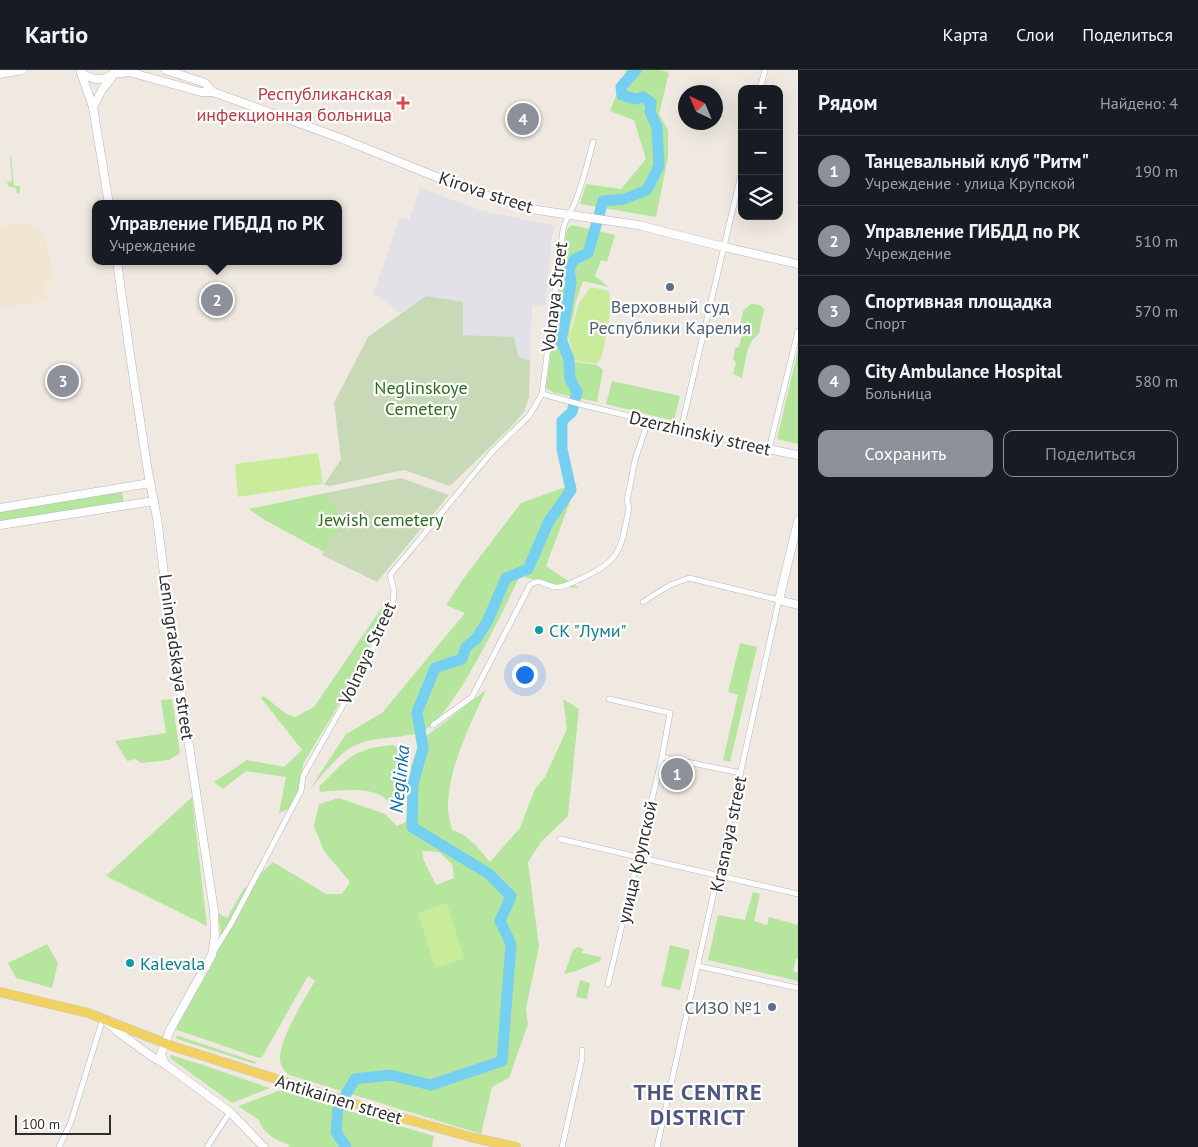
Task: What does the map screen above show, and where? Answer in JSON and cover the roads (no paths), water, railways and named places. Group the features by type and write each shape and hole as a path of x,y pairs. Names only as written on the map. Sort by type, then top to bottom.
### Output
{"main road":[{"path":"0,74 22,70"},
{"name":"Kirova street","path":"166,70 205,83 212,92"},
{"path":"80,71 93,107 108,200"},
{"name":"Kirova street","path":"80,71 88,78 97,80 106,78 116,72 128,72 201,92 212,92 524,208 638,225 798,264"},
{"path":"93,107 102,90 116,72"},
{"name":"Leningradskaya street","path":"118,265 214,911 215,935 212,955 170,1030 165,1043"},
{"name":"Dzerzhinskiy street","path":"766,448 798,455"},
{"path":"0,508 150,483"},
{"path":"0,526 154,501"},
{"name":"Krasnaya street","path":"779,600 798,521"},
{"path":"779,600 798,605"},
{"name":"Antikainen street","path":"0,992 50,1003 103,1018 165,1043 316,1093 474,1138 516,1147"},
{"path":"103,1018 118,1032 230,1112 264,1147"},
{"path":"165,1043 160,1054 165,1064"}],"street":[{"path":"761,85 765,70"},
{"name":"Volnaya Street","path":"212,955 231,924 301,791 303,776 364,668 390,614 394,590 390,576 492,452 529,416 542,394 562,230 583,181 593,142"},
{"path":"681,429 741,175"},
{"path":"766,448 798,331"},
{"name":"Dzerzhinskiy street","path":"542,394 766,448"},
{"path":"433,725 472,697 530,585 539,581 554,587 561,587 594,573 609,563 617,552 621,546 629,507 627,501 635,460 648,421"},
{"path":"643,602 670,585 689,578 779,600"},
{"name":"Krasnaya street","path":"657,1147 719,876 779,600"},
{"name":"улица Крупской","path":"608,984 662,757 670,713 609,699"},
{"path":"662,757 741,773"},
{"path":"560,839 798,894"},
{"path":"698,966 798,988"},
{"path":"59,1147 71,1122 103,1018"},
{"path":"562,1147 582,1059 582,1050"},
{"path":"207,1147 230,1112"}],"waterway":[{"name":"Neglinka","path":"346,1147 336,1132 338,1108 355,1079 390,1075 431,1085 502,1061 511,944 500,921 511,896 489,874 412,827 413,784 423,748 417,712 435,668 462,659 466,647 476,639 487,622 506,578 528,569 549,521 571,490 562,449 562,421 572,412 577,392 570,379 569,359 561,340 571,283 569,268 575,259 588,253 603,201 624,199 647,190 659,166 657,127 650,112 651,103 643,97 635,99 622,95 621,87 636,70"}],"place":[{"name":"Республиканская инфекционная больница","path":"403,103"},
{"name":"City Ambulance Hospital","path":"523,119"},
{"name":"Верховный суд Республики Карелия","path":"670,287"},
{"name":"Управление ГИБДД по РК","path":"217,300"},
{"name":"Спортивная площадка","path":"63,381"},
{"name":"СК \"Луми\"","path":"539,630"},
{"name":"Танцевальный клуб \"Ритм\"","path":"677,774"},
{"name":"Kalevala","path":"130,963"},
{"name":"СИЗО №1","path":"772,1007"}],"district":[{"name":"THE CENTRE DISTRICT","path":"698,1104"}],"park label":[{"name":"Neglinskoye Cemetery","path":"421,397"},
{"name":"Jewish cemetery","path":"381,519"}]}
